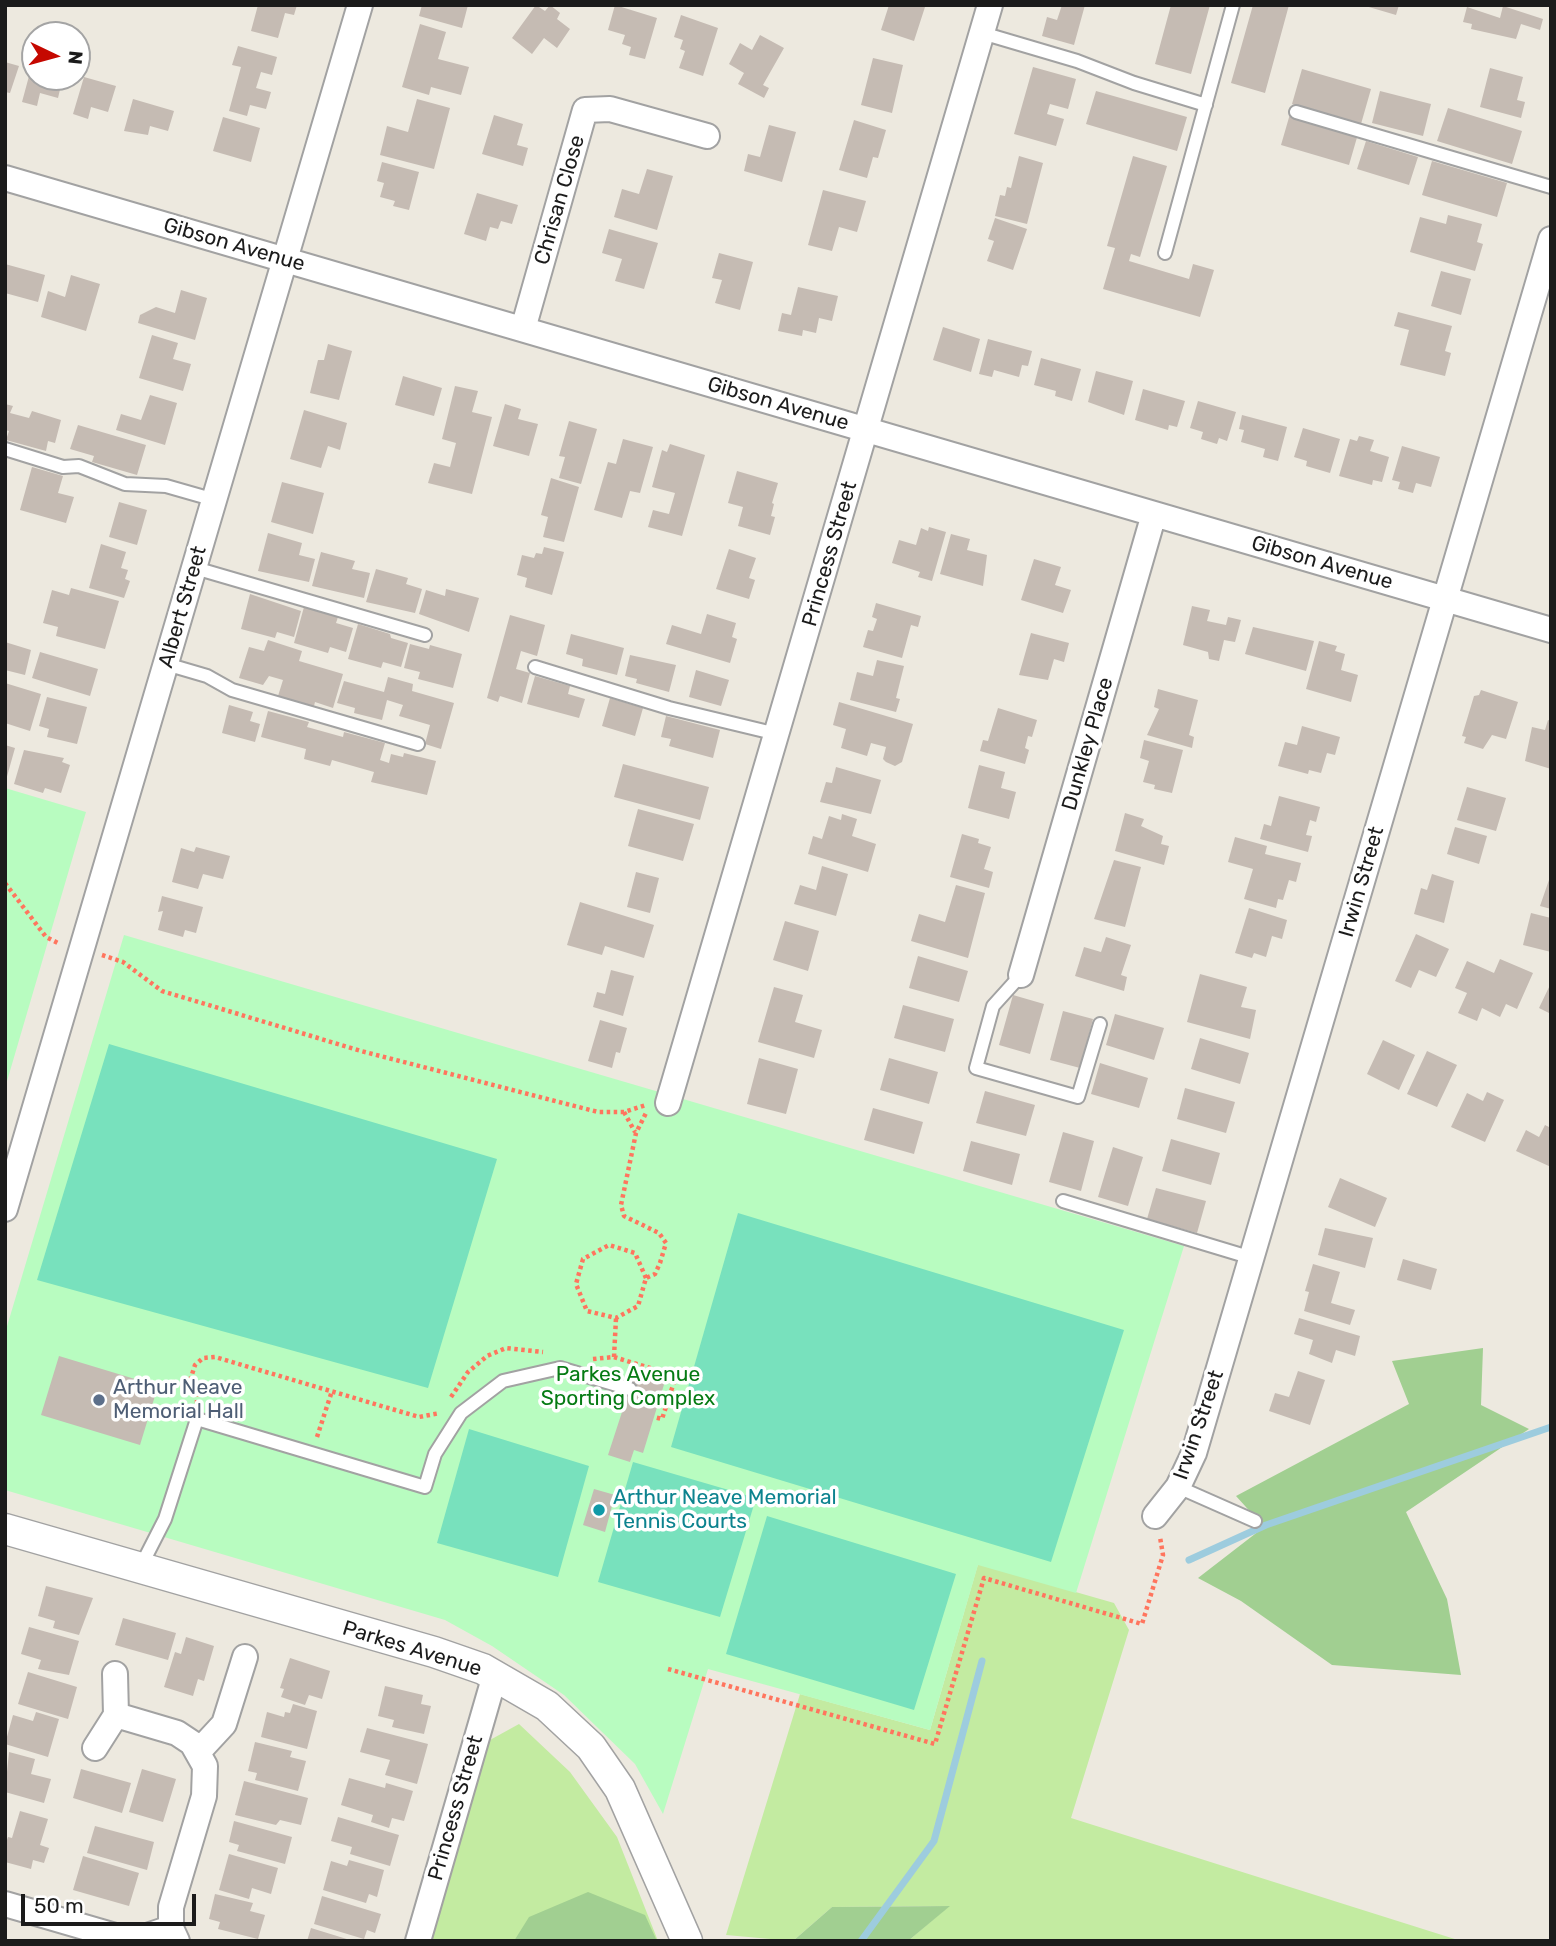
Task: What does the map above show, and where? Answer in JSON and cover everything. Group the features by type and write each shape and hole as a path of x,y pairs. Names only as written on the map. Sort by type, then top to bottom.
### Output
{"street":[{"name":"Albert Street","path":"5,1209 360,5"},
{"name":"Princess Street","path":"668,1103 990,5"},
{"name":"Chrisan Close","path":"523,330 585,110 610,109 707,136"},
{"name":"Gibson Avenue","path":"5,178 1551,630"},
{"name":"Irwin Street","path":"1156,1516 1178,1488 1194,1453 1551,239"},
{"name":"Dunkley Place","path":"1021,975 1154,514"},
{"name":"Parkes Avenue","path":"5,1529 434,1652 495,1675 547,1706 573,1729 601,1760 630,1808 687,1941"},
{"path":"199,1751 224,1724 245,1657"},
{"path":"95,1748 116,1715 116,1674"},
{"name":"Princess Street","path":"418,1941 495,1675"},
{"path":"5,1904 122,1938 174,1935 171,1907 206,1784 205,1766 199,1751 177,1733 116,1715"}],"lane":[{"path":"1165,253 1233,5"},
{"path":"982,33 1077,61 1134,83 1206,105"},
{"path":"1296,112 1551,187"},
{"path":"5,449 63,467 79,466 125,484 166,486 215,500"},
{"path":"195,568 425,635"},
{"path":"166,664 207,676 232,690 418,744"},
{"path":"535,667 669,708 776,734"},
{"path":"1021,975 993,1006 976,1068 1078,1097 1100,1024"},
{"path":"1063,1201 1252,1258"},
{"path":"139,1569 165,1519 197,1419 425,1487 435,1454 461,1413 503,1381 560,1368 630,1390"},
{"path":"1178,1488 1255,1521"}],"path":[{"path":"5,883 46,937 123,962 162,991 297,1032 598,1112 624,1112 650,1104 636,1133 621,1205 624,1216 659,1233 666,1243 655,1274 646,1278"},
{"path":"624,1112 636,1133"},
{"path":"609,1245 635,1253 646,1278 638,1306 616,1318 587,1311 576,1284 583,1259 609,1245"},
{"path":"614,1357 616,1318"},
{"path":"188,1387 195,1365 203,1358 215,1357 428,1417 439,1413 468,1372 486,1356 506,1348 525,1348 545,1353"},
{"path":"584,1360 614,1357 676,1376 662,1419 654,1417"},
{"path":"174,1382 197,1389 197,1419"},
{"path":"313,1452 332,1391"},
{"path":"668,1669 935,1744 984,1578 1142,1624 1163,1555 1156,1516"}],"green space":[{"path":"5,788 86,812 5,1088"},
{"name":"Parkes Avenue Sporting Complex","path":"124,935 1184,1246 1076,1593 978,1565 930,1730 708,1669 663,1814 635,1764 564,1695 492,1646 445,1620 5,1490 5,1333"},
{"path":"109,1044 497,1159 428,1388 37,1280"},
{"path":"738,1213 1124,1330 1051,1562 671,1447"},
{"path":"1483,1348 1481,1405 1529,1429 1406,1512 1447,1599 1461,1675 1332,1665 1241,1601 1198,1578 1264,1527 1236,1496 1409,1404 1392,1361"},
{"path":"469,1429 589,1466 558,1577 437,1543"},
{"path":"633,1462 756,1498 720,1617 598,1582"},
{"path":"767,1516 956,1574 914,1710 726,1654"},
{"path":"978,1564 1114,1603 1129,1630 1071,1818 1461,1941 908,1941 949,1906 832,1907 793,1941 726,1935 800,1694 930,1730"},
{"path":"519,1724 570,1772 617,1837 658,1941 430,1941 490,1740"},
{"path":"588,1892 645,1915 657,1941 514,1941 529,1917"},
{"path":"950,1906 908,1941 793,1941 832,1907"}],"building":[{"path":"258,5 297,5 294,15 285,13 278,38 251,31"},
{"path":"422,5 468,5 462,28 419,16"},
{"path":"536,5 545,11 550,5 560,13 557,19 570,29 557,48 544,38 532,54 512,38"},
{"path":"615,5 657,18 645,59 629,55 631,47 622,44 625,35 608,30"},
{"path":"889,5 925,7 914,41 881,30"},
{"path":"1062,5 1085,5 1074,45 1042,36 1047,17 1057,20"},
{"path":"1171,5 1210,5 1191,74 1155,64"},
{"path":"1253,5 1289,5 1265,93 1231,83"},
{"path":"1362,5 1399,5 1396,15"},
{"path":"1503,6 1543,19 1540,30 1521,24 1516,39 1471,29 1472,24 1463,22 1467,7 1500,18"},
{"path":"681,15 718,28 703,76 679,68 685,51 680,49 683,40 674,37"},
{"path":"420,24 446,32 438,59 469,67 461,95 431,87 429,95 402,87"},
{"path":"760,35 784,48 763,85 769,88 764,98 738,84 744,73 729,64 740,43 752,50"},
{"path":"238,46 277,57 272,75 261,72 256,88 271,92 266,109 250,105 247,116 229,111 241,67 232,65"},
{"path":"873,58 903,65 892,113 861,105"},
{"path":"5,62 19,66 10,93 5,92"},
{"path":"1033,67 1076,79 1068,109 1050,104 1047,114 1064,119 1056,146 1014,134"},
{"path":"1490,68 1523,77 1517,100 1525,102 1521,118 1480,107"},
{"path":"1302,69 1371,89 1361,124 1292,104"},
{"path":"91,79 116,86 108,112 91,107 88,119 73,114 80,91 91,91"},
{"path":"25,91 60,91 58,98 40,93 37,106 22,102"},
{"path":"1096,91 1187,117 1177,151 1086,124"},
{"path":"1380,91 1431,104 1423,136 1372,123"},
{"path":"133,99 174,111 168,131 150,126 148,135 124,131"},
{"path":"417,99 450,108 434,169 380,155 387,126 408,132"},
{"path":"1448,108 1522,131 1512,164 1437,141"},
{"path":"1290,114 1358,134 1349,165 1281,145"},
{"path":"494,115 523,124 517,145 528,148 523,166 482,154"},
{"path":"223,117 260,128 251,162 213,151"},
{"path":"854,120 886,130 878,158 873,157 867,178 839,170"},
{"path":"769,125 796,132 782,182 744,171 748,154 760,157"},
{"path":"1366,141 1418,157 1409,185 1357,169"},
{"path":"1019,156 1043,163 1027,224 995,216 1000,195 1005,196 1007,187 1011,188"},
{"path":"1133,156 1167,166 1140,257 1131,254 1129,261 1189,279 1193,264 1214,270 1200,317 1103,289 1115,248 1107,246"},
{"path":"1432,161 1507,183 1497,217 1422,195"},
{"path":"382,162 419,172 409,210 393,206 395,201 380,197 384,183 377,181"},
{"path":"647,169 673,176 657,230 614,217 622,189 639,194"},
{"path":"823,190 866,201 857,232 839,227 832,251 808,245"},
{"path":"477,193 518,205 512,224 501,221 498,229 490,227 486,241 464,234"},
{"path":"1448,215 1482,224 1477,242 1483,244 1475,271 1410,252 1420,217 1446,224"},
{"path":"995,218 1027,229 1013,270 987,261 994,241 988,239"},
{"path":"609,229 658,243 644,289 615,281 622,259 602,253"},
{"path":"719,253 753,262 740,310 715,303 722,280 712,278"},
{"path":"5,264 45,275 38,302 5,293"},
{"path":"1441,271 1471,279 1461,315 1431,306"},
{"path":"71,275 100,284 86,331 41,317 48,291 65,297"},
{"path":"798,287 838,296 832,321 819,318 816,333 803,330 802,336 778,331 782,313 791,315"},
{"path":"181,290 207,298 195,340 138,323 140,315 156,307 175,313"},
{"path":"1398,312 1452,326 1445,351 1451,353 1445,376 1400,365 1409,330 1394,326"},
{"path":"943,327 980,339 971,372 933,360"},
{"path":"152,335 178,343 173,359 191,364 183,391 139,378"},
{"path":"988,339 1032,351 1028,366 1022,365 1019,377 994,370 992,377 979,374"},
{"path":"328,344 352,351 339,400 310,393 318,360 324,360"},
{"path":"1041,358 1081,369 1072,401 1055,396 1056,391 1034,385"},
{"path":"1096,371 1133,381 1124,415 1088,402"},
{"path":"403,376 442,388 434,416 395,405"},
{"path":"455,386 478,391 472,412 492,417 472,494 428,483 434,463 450,467 456,443 442,439"},
{"path":"1143,389 1185,401 1177,427 1169,425 1168,430 1135,420"},
{"path":"150,395 177,403 165,445 116,430 121,414 141,420"},
{"path":"1198,401 1236,412 1227,441 1219,438 1217,444 1201,439 1203,432 1190,428"},
{"path":"5,404 13,406 10,413 29,418 32,411 61,420 55,443 48,441 46,451 6,440 9,431 5,430"},
{"path":"505,404 521,409 518,419 538,424 529,456 493,446"},
{"path":"304,410 347,423 340,450 328,446 321,468 290,459"},
{"path":"1242,415 1287,427 1278,461 1263,457 1265,449 1241,442 1244,430 1239,429"},
{"path":"569,421 597,429 581,484 559,478 565,457 559,456"},
{"path":"78,425 146,445 137,475 92,462 94,456 70,449"},
{"path":"1303,428 1340,439 1330,473 1306,466 1307,461 1294,457"},
{"path":"1359,436 1374,440 1370,451 1389,457 1382,482 1373,480 1372,485 1339,476 1350,439 1357,441"},
{"path":"623,439 653,447 640,493 630,491 622,518 594,510 608,462 616,464"},
{"path":"670,444 705,455 682,536 648,527 653,510 669,514 675,493 652,487 662,450 667,452"},
{"path":"1402,446 1440,457 1431,487 1416,483 1413,493 1398,489 1400,482 1392,480"},
{"path":"32,467 63,476 58,493 74,497 66,523 20,510"},
{"path":"737,471 778,483 772,503 771,516 775,517 770,535 738,526 743,507 728,503"},
{"path":"551,478 579,487 564,542 543,537 548,517 541,515"},
{"path":"282,482 324,493 313,534 271,522"},
{"path":"119,502 147,510 137,545 109,537"},
{"path":"929,527 946,532 932,581 918,577 920,572 892,563 899,540 916,545 921,528 928,531"},
{"path":"268,533 302,543 299,555 315,559 309,582 258,571"},
{"path":"951,534 970,539 967,550 987,555 983,586 940,574"},
{"path":"101,544 126,552 121,568 128,570 125,579 130,581 124,598 89,588"},
{"path":"544,547 564,552 552,595 525,587 527,578 517,575 522,555 534,558 536,553 542,554"},
{"path":"729,549 756,558 749,578 755,580 749,599 716,589"},
{"path":"321,552 355,561 352,569 370,573 364,598 312,586"},
{"path":"1034,559 1061,567 1055,585 1071,590 1063,613 1021,600"},
{"path":"376,569 408,578 406,584 422,589 415,613 366,602"},
{"path":"71,588 119,601 105,649 56,636 58,627 43,623 52,590 69,595"},
{"path":"446,589 479,598 469,632 419,614 426,590 445,596"},
{"path":"250,594 301,611 294,637 277,632 275,638 241,629"},
{"path":"876,603 921,616 918,627 911,625 902,658 863,647 868,630 873,631 877,619 872,617"},
{"path":"1192,606 1210,610 1207,621 1226,625 1228,617 1241,620 1235,642 1224,640 1219,661 1209,659 1208,652 1183,645"},
{"path":"304,607 338,617 336,623 353,628 346,652 330,647 328,653 294,643"},
{"path":"707,614 736,623 732,637 737,639 730,663 666,644 672,625 701,634"},
{"path":"510,615 545,625 537,656 521,651 516,669 530,673 522,703 500,696 498,702 487,698"},
{"path":"358,624 408,643 401,667 383,662 381,668 348,659"},
{"path":"1253,627 1314,641 1306,671 1245,654"},
{"path":"1031,633 1069,643 1064,662 1054,659 1048,680 1019,675"},
{"path":"571,634 624,648 617,675 582,666 583,659 566,654"},
{"path":"268,640 302,651 299,661 343,674 333,708 278,696 283,680 269,676 263,685 239,678 249,647 264,651"},
{"path":"1319,641 1337,646 1335,651 1345,654 1341,670 1358,675 1351,702 1306,689"},
{"path":"5,642 31,650 25,675 5,670"},
{"path":"410,644 429,649 430,645 462,654 453,688 418,679 420,672 404,668"},
{"path":"40,652 98,669 90,696 32,678"},
{"path":"630,655 676,665 669,692 636,683 637,679 625,676"},
{"path":"877,660 904,666 896,698 900,699 896,712 850,700 857,672 873,676"},
{"path":"696,670 729,680 721,706 689,697"},
{"path":"535,676 570,686 568,694 585,699 579,718 527,704"},
{"path":"388,677 413,684 412,691 454,703 441,749 425,744 430,725 399,716 403,705 387,700 382,720 354,713 355,708 337,703 344,681 384,692"},
{"path":"5,683 41,694 30,731 5,723"},
{"path":"1158,689 1198,700 1189,735 1194,737 1192,748 1147,735 1159,709 1154,707"},
{"path":"1481,690 1518,702 1506,739 1492,735 1483,749 1464,743 1466,737 1462,736 1474,696 1479,695"},
{"path":"47,697 87,707 77,744 47,737 49,729 39,726"},
{"path":"610,698 643,708 635,736 602,726"},
{"path":"839,702 913,724 902,762 895,766 886,762 883,759 886,747 871,743 867,756 841,748 846,729 833,725"},
{"path":"229,705 253,712 250,721 260,724 255,742 222,733"},
{"path":"998,708 1037,720 1032,737 1028,736 1025,748 1029,750 1025,764 980,751 983,740 988,741"},
{"path":"268,711 309,722 307,727 343,737 344,732 385,743 380,760 389,763 391,754 403,757 404,753 436,761 427,795 371,782 374,772 332,760 330,766 304,759 306,749 261,737"},
{"path":"666,716 720,730 713,758 669,746 671,739 661,737"},
{"path":"1548,720 1551,721 1551,769 1525,761 1532,727 1545,730"},
{"path":"1302,726 1340,737 1335,755 1327,753 1321,773 1309,770 1308,774 1278,766 1285,742 1297,745"},
{"path":"1144,740 1183,750 1172,793 1154,789 1155,785 1143,782 1149,761 1140,758"},
{"path":"5,745 15,748 6,780 5,780"},
{"path":"24,750 64,758 62,762 70,765 61,793 45,788 43,793 14,784"},
{"path":"623,764 709,787 700,820 614,797"},
{"path":"979,765 1005,772 1001,788 1016,792 1009,819 968,808"},
{"path":"836,767 881,780 871,814 820,802 826,782 832,783"},
{"path":"1467,787 1506,798 1496,831 1457,820"},
{"path":"1279,796 1320,807 1316,822 1310,820 1306,835 1312,836 1308,852 1260,839 1264,824 1271,826"},
{"path":"638,809 694,824 683,861 628,846"},
{"path":"1125,813 1144,819 1141,826 1163,836 1161,844 1169,846 1164,865 1115,851"},
{"path":"842,814 857,819 852,836 876,844 868,872 808,854 813,836 822,839 829,816 841,820"},
{"path":"1455,827 1487,836 1479,864 1447,854"},
{"path":"962,834 979,839 978,843 991,847 984,869 993,872 989,888 950,877"},
{"path":"1235,837 1267,846 1265,854 1301,863 1296,882 1289,880 1283,900 1278,899 1276,908 1244,899 1253,869 1228,862"},
{"path":"196,847 230,856 223,879 203,874 198,889 172,882 181,848 194,852"},
{"path":"1114,860 1141,867 1125,927 1094,919"},
{"path":"822,866 848,874 836,916 794,904 800,885 816,890"},
{"path":"636,872 659,878 650,913 627,907"},
{"path":"1432,874 1454,881 1444,923 1414,914 1421,888 1427,890"},
{"path":"1551,877 1551,909 1540,906"},
{"path":"956,885 985,893 968,958 911,941 919,914 945,922"},
{"path":"162,896 203,907 196,933 185,930 183,937 158,930 163,911 158,912"},
{"path":"580,902 654,925 644,958 605,946 602,955 567,945"},
{"path":"1249,908 1287,920 1282,939 1272,936 1266,957 1254,953 1252,958 1235,953"},
{"path":"1531,913 1551,918 1551,952 1523,945"},
{"path":"785,921 819,931 808,971 773,960"},
{"path":"1416,934 1449,949 1436,977 1419,970 1411,988 1395,981"},
{"path":"1106,937 1131,945 1121,975 1127,977 1124,991 1075,976 1084,947 1101,952"},
{"path":"918,956 968,971 959,1002 909,988"},
{"path":"1500,959 1533,973 1517,1009 1506,1004 1500,1017 1482,1008 1477,1021 1458,1013 1467,993 1455,988 1467,961 1494,973"},
{"path":"611,970 634,976 623,1016 593,1007 597,992 605,994"},
{"path":"1200,974 1247,987 1241,1007 1256,1010 1250,1039 1187,1022"},
{"path":"1551,983 1551,1014 1539,1008"},
{"path":"774,987 803,995 795,1022 822,1030 814,1058 758,1042"},
{"path":"1013,995 1044,1004 1030,1054 999,1045"},
{"path":"903,1005 954,1019 945,1052 894,1038"},
{"path":"1063,1011 1093,1019 1080,1068 1050,1060"},
{"path":"1115,1014 1164,1028 1154,1060 1106,1045"},
{"path":"600,1020 627,1028 620,1053 616,1052 612,1068 588,1061"},
{"path":"1200,1038 1249,1053 1240,1084 1191,1069"},
{"path":"1383,1040 1415,1055 1399,1090 1367,1074"},
{"path":"1427,1051 1457,1065 1437,1107 1407,1094"},
{"path":"759,1058 798,1069 786,1114 747,1104"},
{"path":"889,1058 938,1072 929,1104 880,1090"},
{"path":"1100,1063 1148,1078 1139,1108 1091,1094"},
{"path":"1185,1088 1235,1102 1226,1133 1177,1119"},
{"path":"985,1091 1035,1105 1026,1136 976,1123"},
{"path":"1487,1092 1504,1100 1485,1142 1451,1127 1467,1093 1483,1101"},
{"path":"873,1108 923,1122 914,1154 864,1140"},
{"path":"1545,1125 1551,1128 1551,1167 1516,1151 1526,1130 1539,1137"},
{"path":"1063,1132 1094,1141 1081,1191 1049,1182"},
{"path":"1171,1139 1220,1153 1211,1185 1162,1171"},
{"path":"971,1141 1020,1154 1012,1185 963,1171"},
{"path":"1113,1147 1143,1157 1128,1206 1098,1197"},
{"path":"1340,1178 1387,1198 1375,1227 1328,1207"},
{"path":"1156,1188 1206,1201 1197,1233 1147,1219"},
{"path":"1325,1228 1373,1238 1365,1268 1318,1255"},
{"path":"1403,1259 1437,1269 1431,1290 1397,1280"},
{"path":"1313,1264 1340,1272 1331,1303 1355,1310 1350,1325 1304,1311 1309,1292 1305,1291"},
{"path":"1299,1318 1360,1336 1355,1356 1336,1350 1332,1363 1309,1354 1313,1340 1294,1334"},
{"name":"Arthur Neave Memorial Hall","path":"59,1356 158,1386 140,1445 41,1415"},
{"path":"636,1369 666,1378 643,1453 634,1450 630,1462 608,1455"},
{"path":"1298,1371 1325,1380 1310,1425 1269,1411 1275,1393 1289,1397"},
{"name":"Arthur Neave Memorial Tennis Courts","path":"594,1489 615,1495 605,1532 583,1525"},
{"path":"46,1586 93,1598 79,1635 53,1628 55,1621 38,1616"},
{"path":"123,1618 176,1633 168,1660 115,1645"},
{"path":"29,1627 79,1641 69,1675 38,1669 41,1660 21,1654"},
{"path":"186,1637 214,1646 204,1681 198,1679 193,1696 164,1687 175,1652 181,1654"},
{"path":"290,1658 330,1671 322,1699 309,1695 305,1705 281,1697 284,1689 280,1688"},
{"path":"28,1672 77,1687 68,1719 18,1704"},
{"path":"385,1686 423,1695 421,1704 431,1706 424,1734 392,1727 394,1720 378,1716"},
{"path":"293,1704 317,1711 307,1749 261,1737 267,1712 284,1717 285,1712 290,1713"},
{"path":"36,1712 59,1719 48,1757 5,1744 13,1715 33,1721"},
{"path":"367,1728 428,1744 417,1784 385,1775 390,1760 360,1752"},
{"path":"255,1742 292,1751 290,1757 306,1761 298,1791 255,1780 257,1773 248,1771"},
{"path":"9,1752 35,1759 31,1774 51,1779 44,1803 5,1792"},
{"path":"81,1769 131,1783 122,1813 73,1798"},
{"path":"142,1769 176,1779 163,1822 129,1812"},
{"path":"349,1778 385,1788 386,1783 413,1791 404,1821 392,1818 389,1828 371,1822 373,1815 341,1805"},
{"path":"244,1781 308,1798 301,1825 280,1820 276,1825 235,1815"},
{"path":"20,1811 48,1819 40,1845 49,1848 44,1863 33,1860 31,1869 5,1862 5,1846 8,1837 12,1838"},
{"path":"338,1817 399,1835 390,1866 350,1854 352,1847 331,1841"},
{"path":"234,1821 292,1837 285,1864 237,1851 239,1845 229,1842"},
{"path":"95,1826 154,1842 147,1870 87,1853"},
{"path":"229,1854 278,1868 271,1894 252,1888 249,1899 219,1890"},
{"path":"83,1856 139,1873 129,1906 73,1890"},
{"path":"349,1860 384,1870 377,1897 369,1894 366,1903 323,1890 331,1861 347,1866"},
{"path":"215,1894 253,1903 250,1911 265,1915 258,1939 218,1929 220,1922 209,1919"},
{"path":"322,1896 381,1914 375,1933 367,1930 364,1939 314,1924"},
{"path":"311,1928 350,1940 350,1941 307,1941"}],"waterway":[{"path":"1189,1560 1266,1525 1551,1427"},
{"path":"861,1941 934,1841 982,1661"}],"place":[{"name":"Arthur Neave Memorial Hall","path":"99,1400"},
{"name":"Arthur Neave Memorial Tennis Courts","path":"599,1510"}]}
